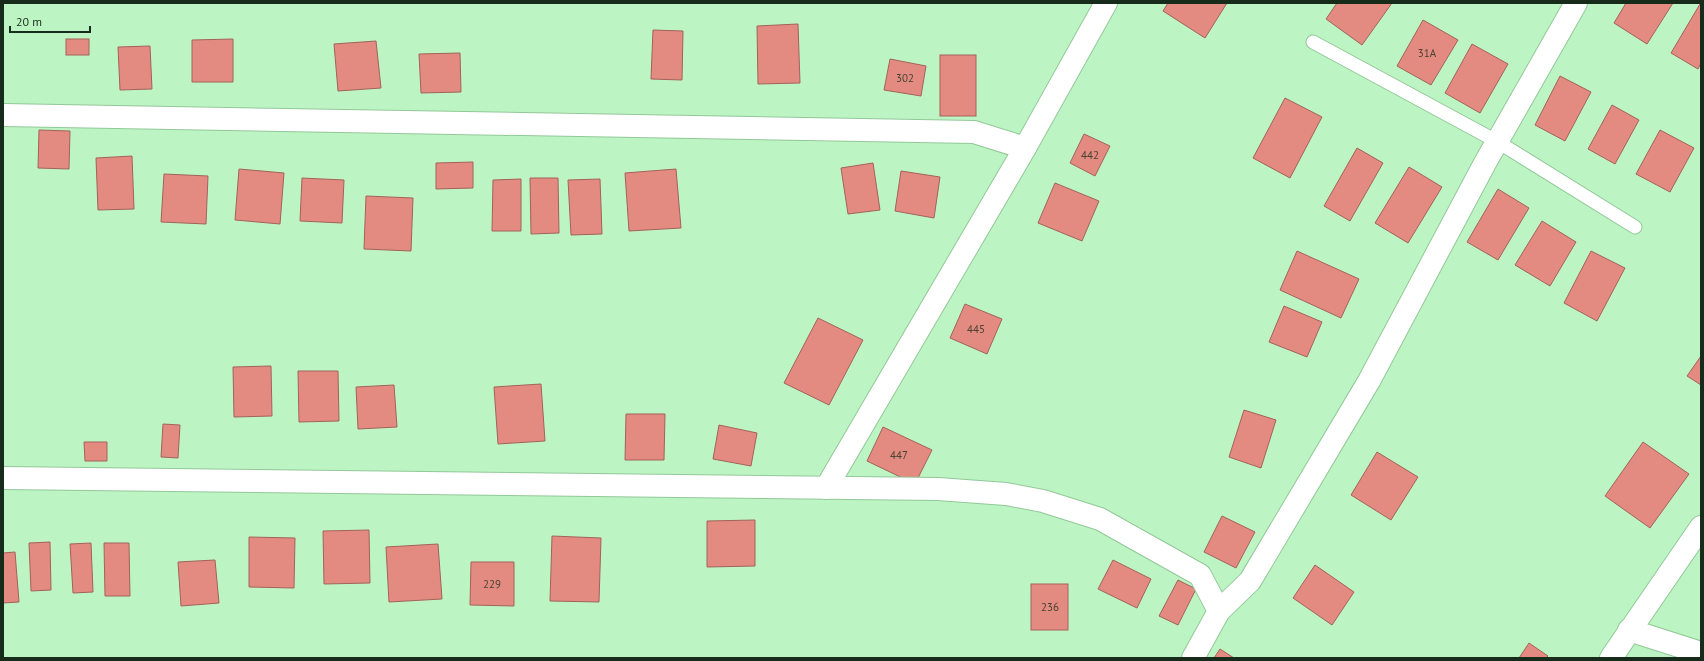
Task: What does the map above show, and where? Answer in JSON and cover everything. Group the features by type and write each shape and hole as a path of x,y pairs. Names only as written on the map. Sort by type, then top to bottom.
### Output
{"street":[{"path":"826,488 1025,148 1106,3"},
{"path":"1193,658 1219,611 1250,581 1369,381 1498,142 1576,3"},
{"path":"3,115 974,132 1025,148"},
{"path":"3,478 938,489 1006,494 1043,501 1100,519 1200,575 1219,611"},
{"path":"1611,658 1701,527"},
{"path":"1630,630 1701,653"}],"lane":[{"path":"1313,42 1498,142 1635,227"}],"building":[{"path":"1168,3 1227,3 1205,38 1163,11"},
{"path":"1337,3 1392,3 1362,45 1326,19"},
{"path":"1626,3 1673,3 1647,44 1614,23"},
{"path":"1700,4 1701,63 1698,69 1671,53"},
{"path":"1423,20 1458,40 1431,85 1397,66"},
{"path":"798,24 800,83 758,84 757,26"},
{"path":"653,30 683,31 682,80 651,79"},
{"path":"66,39 89,39 89,55 66,55"},
{"path":"233,39 233,82 192,82 192,40"},
{"path":"376,41 381,88 338,91 334,44"},
{"path":"1472,44 1508,64 1480,113 1445,93"},
{"path":"150,46 152,89 120,90 118,47"},
{"path":"460,53 461,92 421,93 419,54"},
{"path":"940,55 976,55 976,116 940,116"},
{"path":"890,59 926,66 921,96 884,90"},
{"path":"1560,76 1591,92 1565,141 1535,125"},
{"path":"1285,98 1322,117 1290,178 1253,158"},
{"path":"1612,105 1639,120 1615,164 1588,149"},
{"path":"39,130 70,131 69,169 38,168"},
{"path":"1660,130 1694,148 1670,192 1636,174"},
{"path":"1084,134 1110,146 1095,176 1070,163"},
{"path":"1357,148 1383,163 1350,221 1324,206"},
{"path":"132,156 134,209 98,210 96,158"},
{"path":"473,162 473,188 436,189 436,163"},
{"path":"873,163 880,210 848,214 841,168"},
{"path":"1409,167 1442,187 1408,243 1375,223"},
{"path":"239,169 284,173 280,224 235,220"},
{"path":"676,169 681,228 629,231 625,173"},
{"path":"901,171 940,177 934,218 895,211"},
{"path":"164,174 208,176 206,224 161,222"},
{"path":"302,178 344,180 342,223 300,221"},
{"path":"530,178 558,178 559,233 531,234"},
{"path":"521,179 521,231 492,231 493,180"},
{"path":"600,179 602,234 571,235 568,180"},
{"path":"1055,183 1099,201 1082,241 1038,223"},
{"path":"1498,189 1529,208 1498,260 1467,242"},
{"path":"366,196 413,198 411,251 364,249"},
{"path":"1542,221 1576,242 1550,286 1515,265"},
{"path":"1297,251 1359,279 1341,318 1280,290"},
{"path":"1591,251 1625,268 1597,321 1564,303"},
{"path":"965,304 1002,319 987,354 950,338"},
{"path":"1284,306 1322,322 1307,357 1269,342"},
{"path":"818,318 863,340 829,405 784,383"},
{"path":"1701,356 1701,385 1687,376"},
{"path":"271,366 272,416 234,417 233,367"},
{"path":"298,371 338,371 339,421 299,422"},
{"path":"541,384 545,441 498,444 494,387"},
{"path":"394,385 397,427 358,429 356,387"},
{"path":"1244,410 1276,420 1261,468 1229,457"},
{"path":"626,414 665,414 664,460 625,460"},
{"path":"163,424 180,425 178,458 161,457"},
{"path":"719,425 757,433 751,466 713,459"},
{"path":"883,427 932,450 915,484 867,461"},
{"path":"84,442 107,442 107,461 85,461"},
{"path":"1643,442 1689,474 1650,528 1605,496"},
{"path":"1377,452 1418,477 1391,520 1351,495"},
{"path":"1222,516 1255,532 1236,568 1204,552"},
{"path":"755,520 755,566 707,567 707,521"},
{"path":"369,530 370,583 324,584 323,531"},
{"path":"552,536 601,538 599,602 550,601"},
{"path":"249,537 295,538 294,588 249,587"},
{"path":"50,542 51,590 31,591 29,543"},
{"path":"91,543 93,592 73,593 70,544"},
{"path":"104,543 129,543 130,596 105,596"},
{"path":"438,544 442,599 389,602 386,547"},
{"path":"15,552 19,602 3,603 3,553"},
{"path":"215,560 219,603 181,606 178,562"},
{"path":"1113,560 1151,579 1137,608 1098,589"},
{"path":"471,562 514,562 514,606 470,605"},
{"path":"1315,565 1354,592 1332,625 1293,598"},
{"path":"1178,580 1196,589 1178,625 1159,616"},
{"path":"1031,584 1068,584 1068,630 1031,630"},
{"path":"1529,643 1548,656 1546,658 1519,658"},
{"path":"1220,649 1234,658 1214,658"}]}
